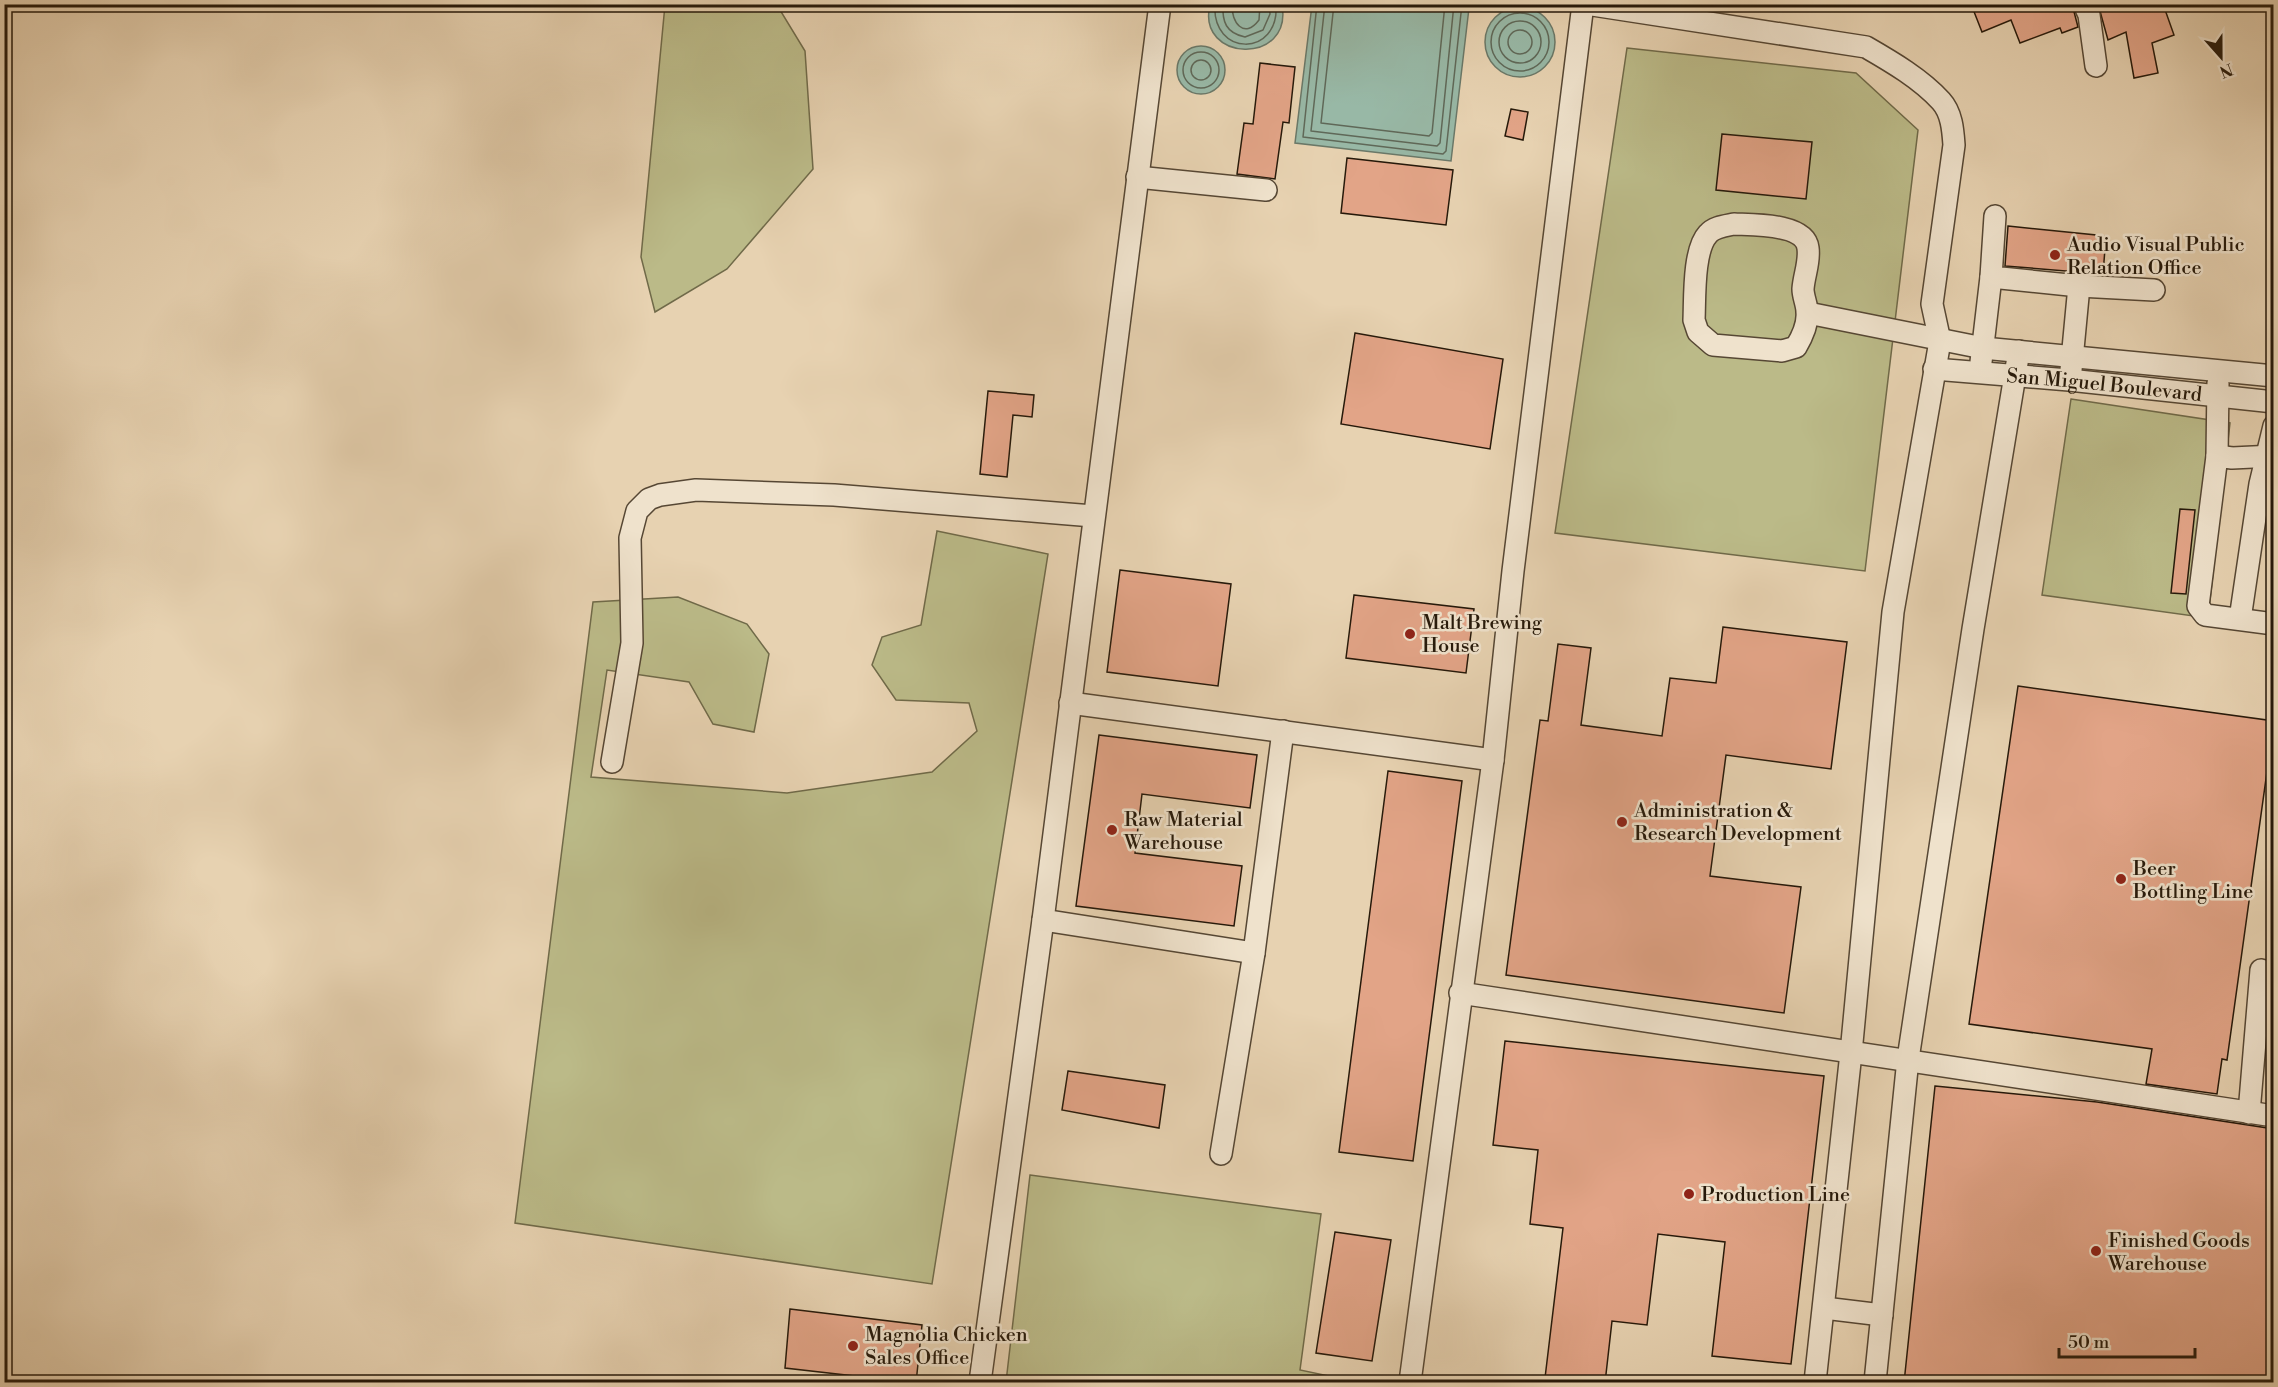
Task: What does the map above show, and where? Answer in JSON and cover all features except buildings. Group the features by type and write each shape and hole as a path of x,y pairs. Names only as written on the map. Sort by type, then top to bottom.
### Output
{"street":[{"path":"980,1383 1043,920 1160,4"},
{"path":"1410,1383 1460,993 1493,760 1513,571 1585,4 1866,47 1898,65 1942,102 1952,122 1954,145 1932,304 1940,341 1893,612 1851,1053 1815,1383"},
{"path":"2084,4 2089,15 2096,66"},
{"path":"1137,177 1266,190"},
{"path":"1980,373 1991,277 1995,216"},
{"path":"1734,224 1772,226 1801,236 1808,244 1809,256 1803,292 1808,313 1803,335 1796,347 1782,351 1713,345 1704,339 1694,320 1701,244 1709,232 1734,224"},
{"path":"1991,277 2079,286 2154,290"},
{"path":"2069,380 2079,286"},
{"name":"San Miguel Boulevard","path":"1808,313 1983,348 2274,376"},
{"path":"1875,1383 1908,1059 2019,351"},
{"name":"San Miguel Boulevard","path":"1934,369 2069,380 2274,402"},
{"path":"2219,370 2217,456 2198,606 2205,615 2274,624"},
{"path":"2240,619 2274,426"},
{"path":"2217,456 2270,457"},
{"path":"612,762 632,643 630,538 637,511 649,499 660,495 696,490 834,495 1094,516"},
{"path":"1070,703 1493,760"},
{"path":"1221,1154 1254,953 1283,731"},
{"path":"1043,920 1254,953"},
{"path":"2249,1113 2261,970"},
{"path":"1460,993 2274,1116"},
{"path":"1824,1308 1882,1315"}],"shaded area":[{"path":"665,5 777,5 805,51 813,169 727,269 655,312 641,257"},
{"path":"1627,48 1856,73 1918,130 1865,571 1555,533"},
{"path":"2071,399 2230,423 2208,618 2042,595"},
{"path":"937,531 1048,554 932,1284 515,1223 593,602 678,597 747,624 769,654 754,732 713,724 689,682 607,670 591,777 787,793 932,772 977,731 969,703 896,700 872,665 882,637 921,625"},
{"path":"1030,1175 1321,1214 1300,1370 1357,1382 1006,1382"}],"water":[{"path":"1210,5 1282,5 1281,25 1273,39 1260,47 1245,49 1230,46 1217,38 1210,24"},
{"path":"1312,5 1442,5 1469,8 1451,161 1295,143"},
{"path":"1520,7 1533,10 1545,17 1552,29 1555,42 1552,55 1545,67 1533,74 1520,77 1507,74 1495,67 1488,55 1485,42 1488,29 1495,17 1507,10"},
{"path":"1201,46 1218,53 1225,70 1218,87 1201,94 1184,87 1177,70 1184,53"}],"place":[{"name":"Audio Visual Public Relation Office","path":"2055,255"},
{"name":"Malt Brewing House","path":"1410,634"},
{"name":"Administration & Research Development","path":"1622,822"},
{"name":"Raw Material Warehouse","path":"1112,830"},
{"name":"Beer Bottling Line","path":"2121,879"},
{"name":"Production Line","path":"1689,1194"},
{"name":"Finished Goods Warehouse","path":"2096,1251"},
{"name":"Magnolia Chicken Sales Office","path":"853,1346"}]}
